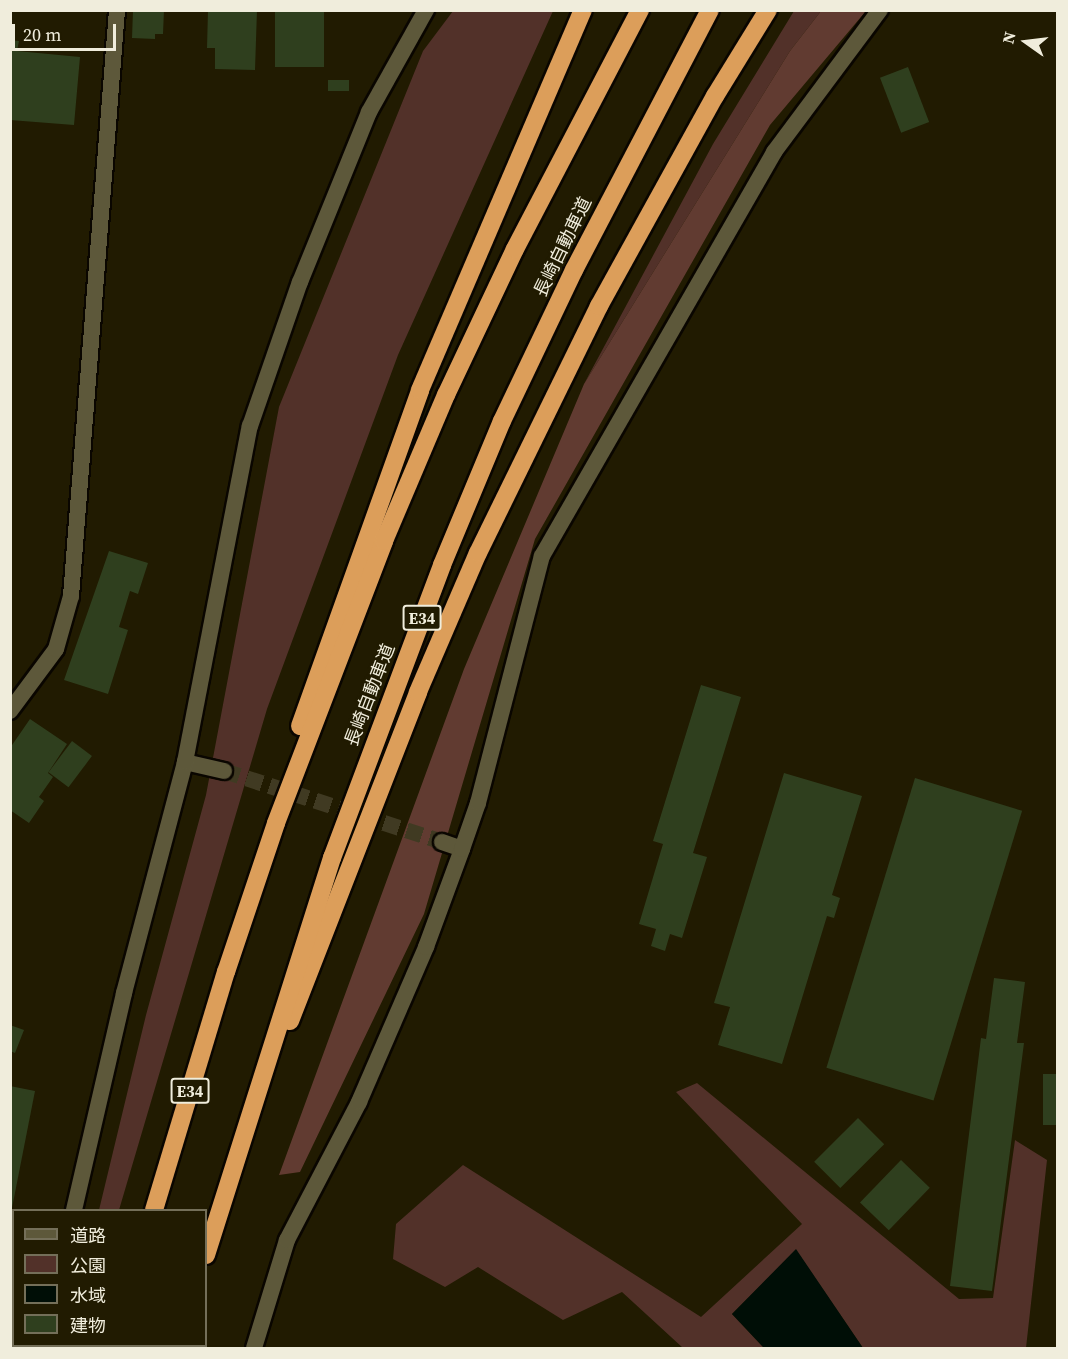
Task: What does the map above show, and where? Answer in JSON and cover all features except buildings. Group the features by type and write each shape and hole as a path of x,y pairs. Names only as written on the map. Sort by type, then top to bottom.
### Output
{"highway":[{"path":"225,972 312,686 367,530 479,245 582,10"},
{"name":"E34","path":"154,1209 225,972 328,685 441,406 520,238 640,10"},
{"name":"長崎自動車道","path":"207,1253 237,1150 332,858 447,554 502,421 574,270 710,10"},
{"path":"237,1150 418,692 478,553 604,296 715,96 768,10"}],"street":[{"path":"10,711 56,649 71,596 117,10"},
{"path":"74,1209 124,993 185,762 250,426 300,282 369,112 426,10"},
{"path":"254,1348 287,1240 358,1102 426,947 462,849 478,803 542,556 774,152 880,10"},
{"path":"185,762 224,771"},
{"path":"442,842 462,849"}],"green space":[{"path":"453,11 553,11 398,355 267,709 119,1209 99,1209 146,1015 206,795 279,407 423,51"},
{"path":"794,11 821,11 790,51 584,384 713,144"},
{"path":"697,1083 959,1299 993,1298 1015,1140 1047,1160 1026,1348 863,1348 796,1250 732,1314 764,1348 683,1348 622,1292 563,1320 478,1267 445,1287 393,1259 396,1224 463,1165 701,1317 802,1224 676,1092"}],"shaded area":[{"path":"821,11 866,11 770,125 535,539 424,914 300,1172 279,1175 464,669 584,384 790,51"}],"water":[{"path":"796,1249 863,1348 764,1348 732,1314"}],"tunnel":[{"path":"224,771 442,842"}]}
